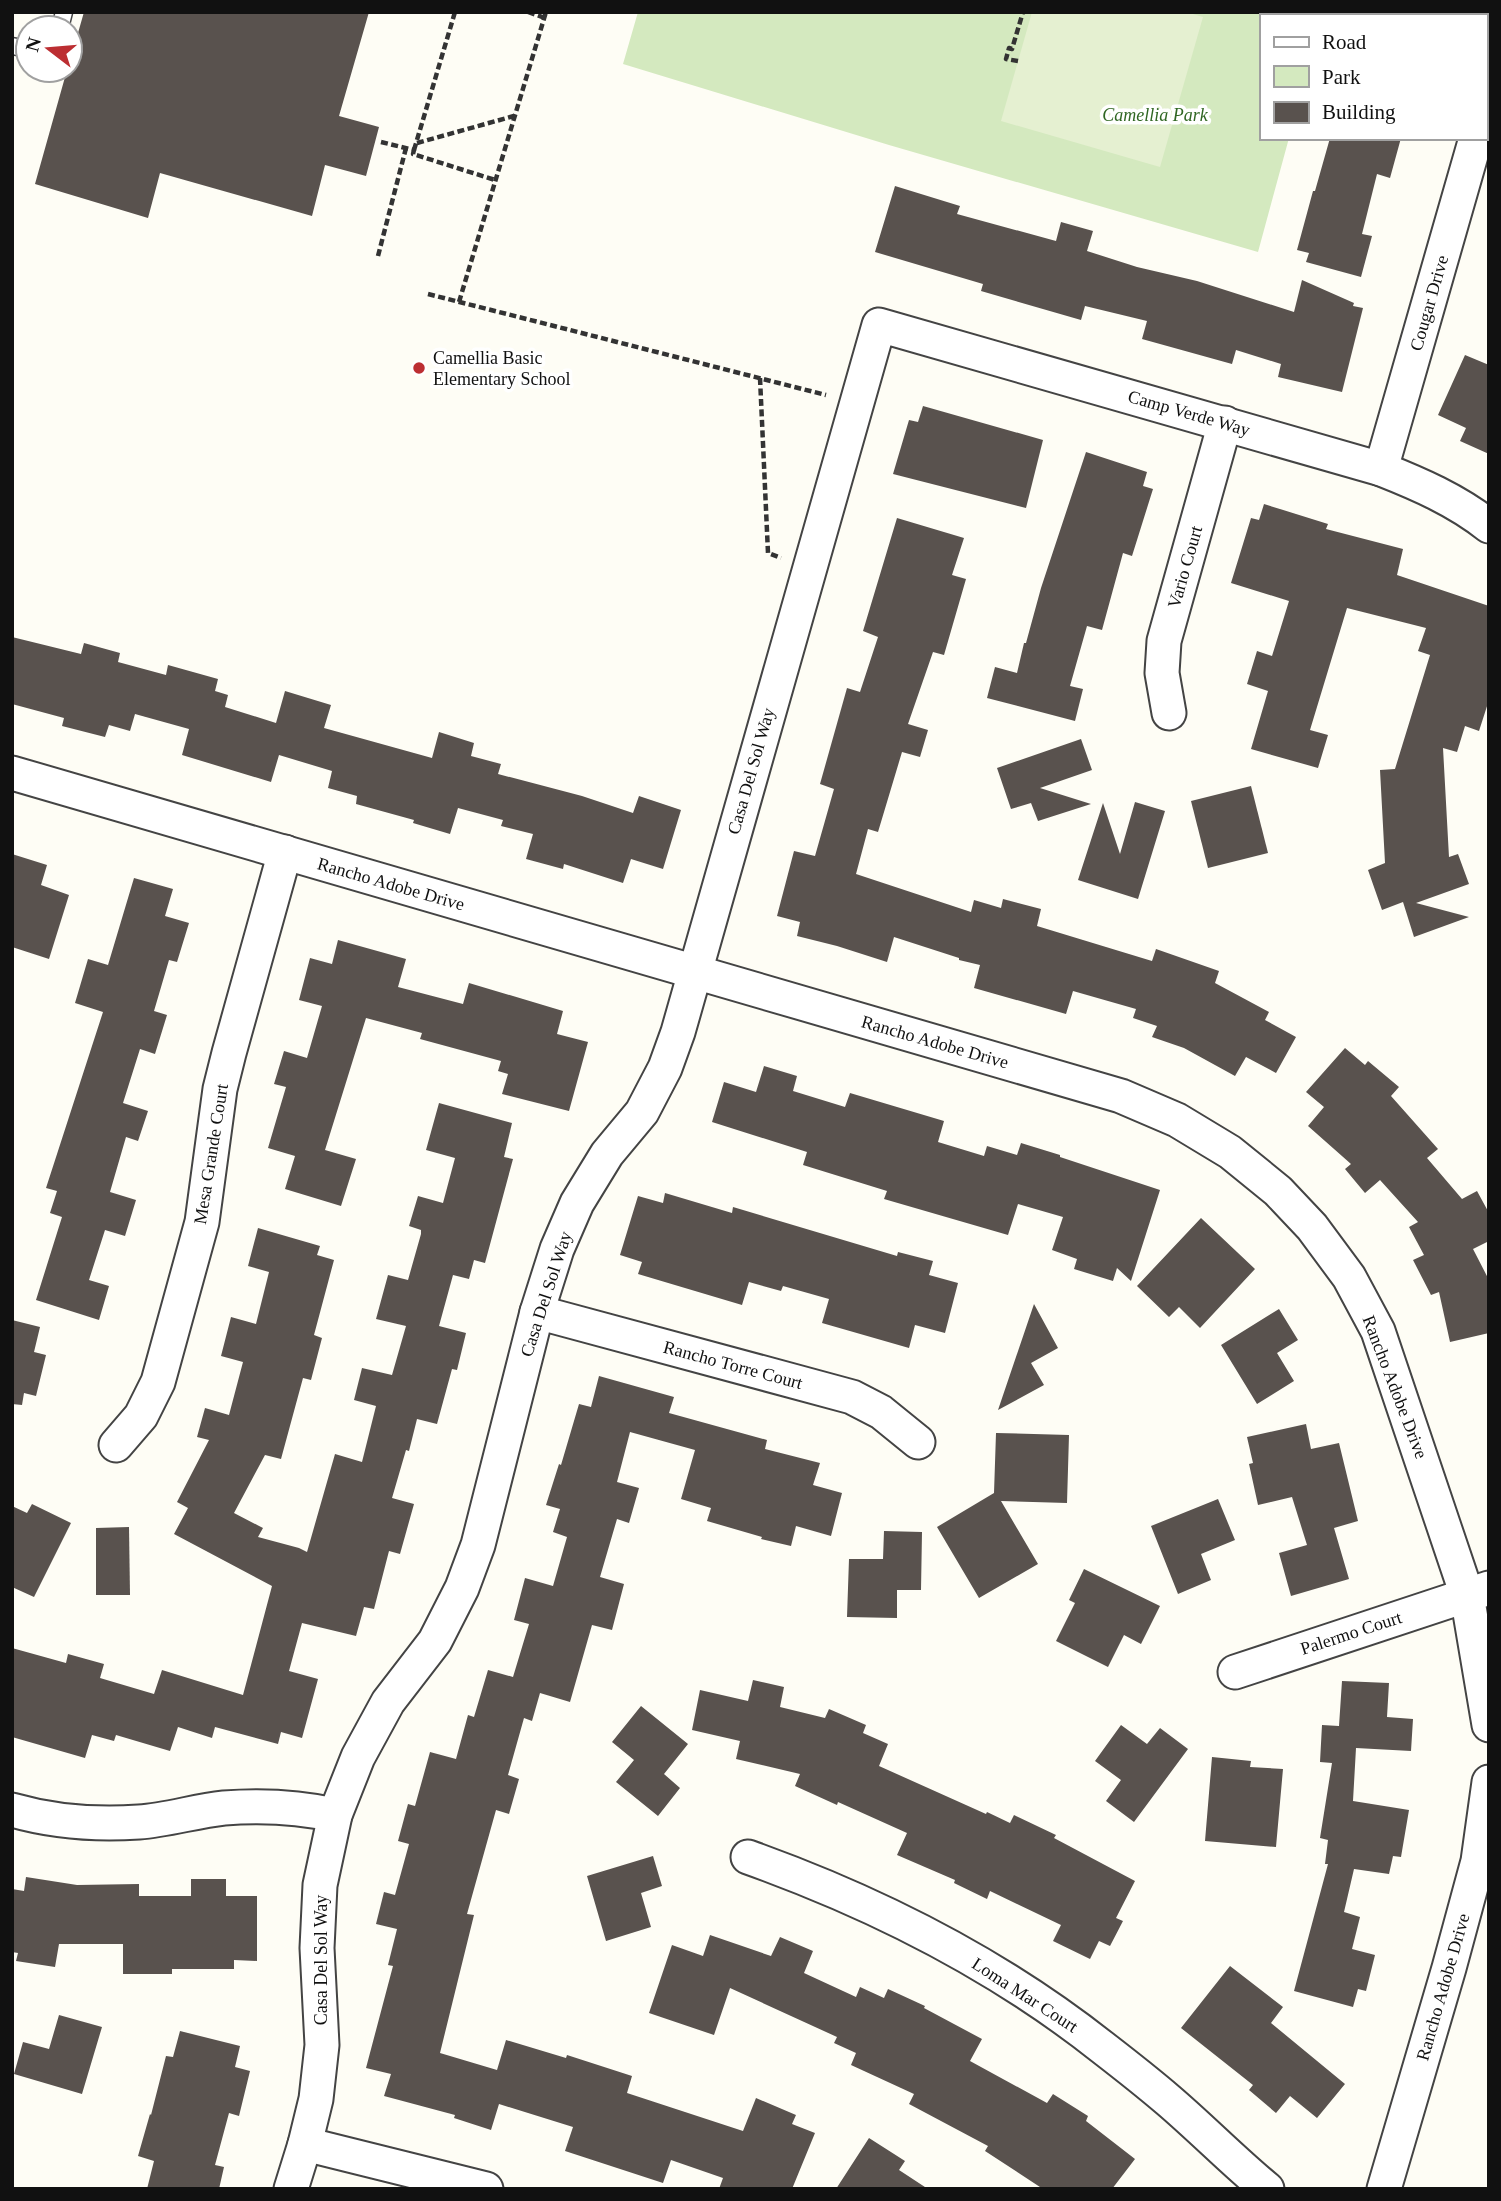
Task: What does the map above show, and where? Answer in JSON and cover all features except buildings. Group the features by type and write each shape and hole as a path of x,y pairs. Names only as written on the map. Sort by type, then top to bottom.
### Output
{"street":[{"name":"Cougar Drive","path":"1381,468 1475,140"},
{"name":"Camp Verde Way","path":"879,325 1381,468 1430,489 1471,512 1489,526"},
{"name":"Casa Del Sol Way","path":"291,2189 316,2099 322,2045 317,1948 320,1885 335,1815 358,1757 388,1702 435,1641 462,1588 478,1545 537,1312 557,1249 578,1203 607,1154 642,1112 666,1068 879,325"},
{"name":"Vario Court","path":"1169,713 1161,673 1164,641 1225,424"},
{"name":"Rancho Adobe Drive","path":"12,774 1121,1096 1177,1120 1230,1152 1278,1191 1312,1227 1349,1277 1378,1331 1478,1591 1489,1725"},
{"name":"Mesa Grande Court","path":"116,1445 141,1416 159,1382 202,1222 220,1090 285,852"},
{"name":"Rancho Torre Court","path":"537,1312 852,1398 881,1412 918,1442"},
{"name":"Palermo Court","path":"1236,1672 1478,1591"},
{"name":"Rancho Adobe Drive","path":"1384,2189 1478,1861 1489,1782"},
{"path":"12,1810 41,1818 84,1823 141,1822 223,1808 263,1806 313,1810 335,1815"},
{"name":"Loma Mar Court","path":"748,1857 877,1909 956,1951 1033,1997 1100,2045 1160,2093 1267,2189"},
{"path":"305,2144 486,2189"}],"path":[{"path":"455,12 413,154 496,181"},
{"path":"459,302 545,15 528,12"},
{"path":"1018,61 1006,59 1009,48 1012,49 1023,12"},
{"path":"416,143 515,116"},
{"path":"381,142 414,150"},
{"path":"378,256 406,148"},
{"path":"428,294 827,395"},
{"path":"760,378 768,553 781,558"}],"green space":[{"name":"Camellia Park","path":"638,12 1324,12 1260,14 1260,140 1288,140 1258,252 889,145 623,64"},
{"path":"1032,12 1186,12 1203,17 1160,167 1001,121"}],"place":[{"name":"Camellia Basic Elementary School","path":"419,368"}]}
